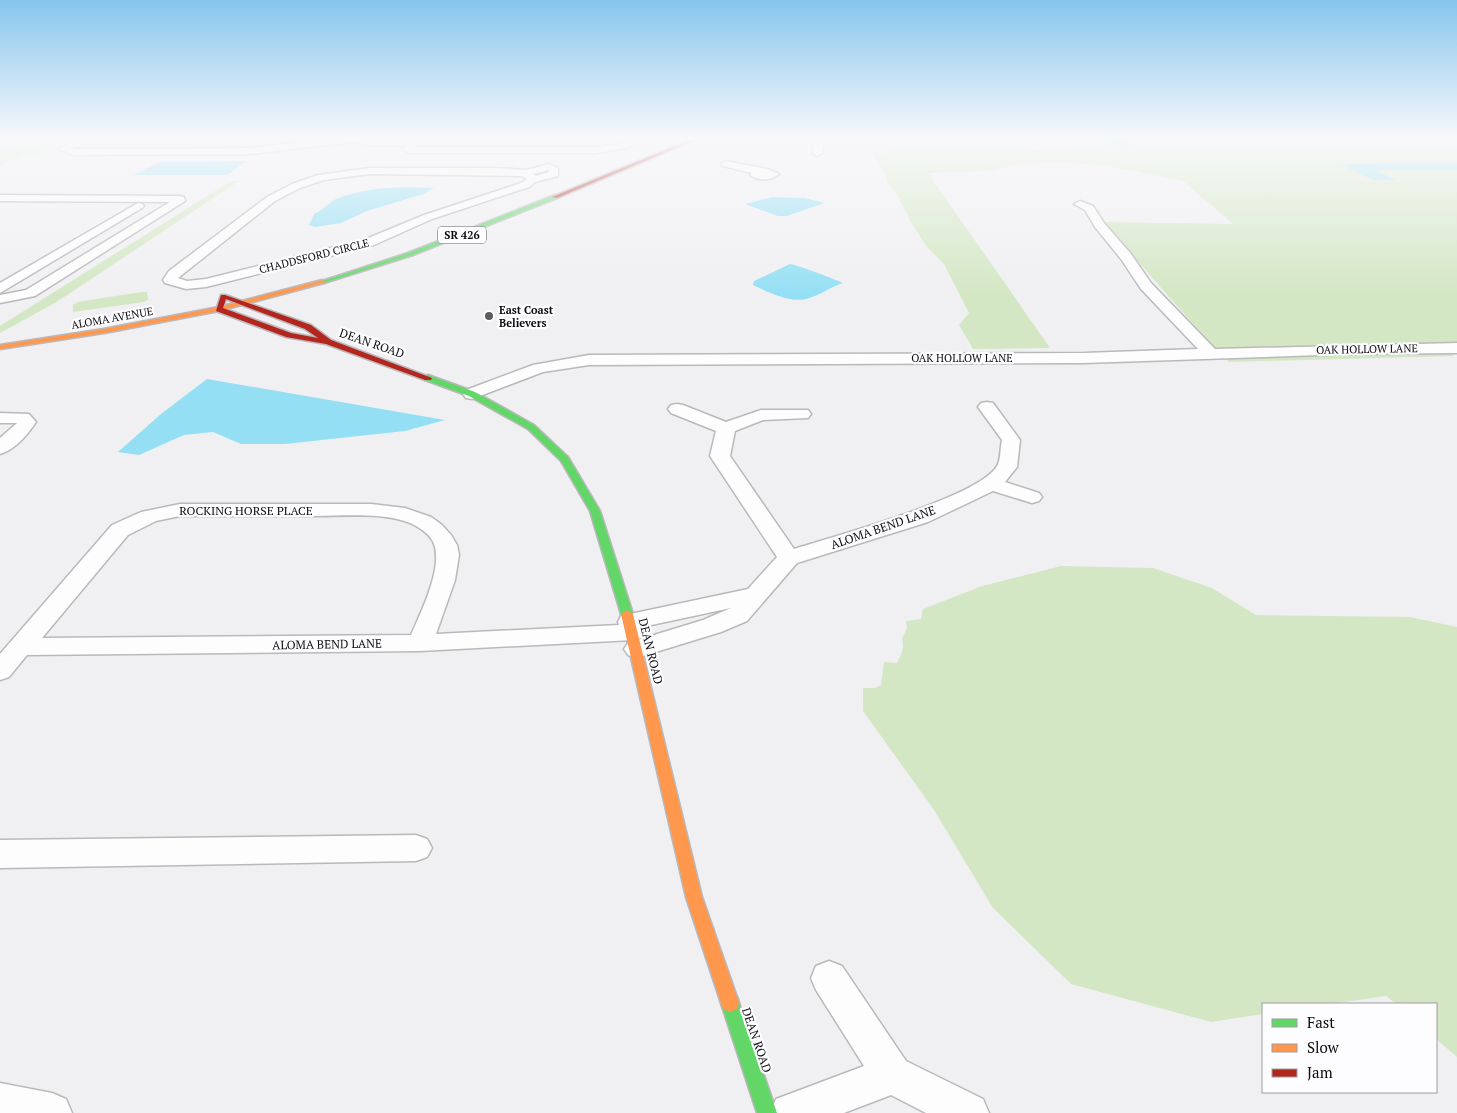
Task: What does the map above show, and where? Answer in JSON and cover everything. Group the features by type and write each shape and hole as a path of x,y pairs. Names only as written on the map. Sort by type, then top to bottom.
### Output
{"main road":[{"name":"SR 426","path":"221,302 367,258 543,190"},
{"name":"SR 426","path":"221,302 242,304 384,264 572,190"},
{"path":"523,210 520,206 521,203 530,195"},
{"name":"ALOMA AVENUE","path":"0,335 221,302"},
{"name":"ALOMA AVENUE","path":"0,347 96,333 221,302"},
{"name":"DEAN ROAD","path":"221,302 289,335 328,342 472,394 531,427 565,459 594,511 633,634 694,897 767,1113"},
{"name":"DEAN ROAD","path":"242,304 308,327 328,342"}],"street":[{"name":"CHADDSFORD CIRCLE","path":"285,190 174,274 170,280 186,284 206,283 370,242 428,218 513,190"},
{"path":"0,198 180,199 180,201 30,293 0,298"},
{"path":"59,207 75,198"},
{"path":"1080,204 1089,208 1099,225 1126,257 1146,286 1211,354"},
{"path":"0,289 138,206"},
{"path":"0,207 172,206"},
{"path":"206,283 221,302"},
{"name":"OAK HOLLOW LANE","path":"472,394 539,368 589,360 1074,358 1351,349 1454,350"},
{"name":"ALOMA BEND LANE","path":"21,647 420,643 633,634 720,622 738,615 789,558 920,517 992,484 1006,467 1011,440 987,407"},
{"path":"677,409 726,428 762,415 802,414"},
{"path":"0,418 23,418 27,422 22,429 0,448"},
{"path":"726,428 720,456 789,558"},
{"path":"992,484 1032,497"},
{"name":"ROCKING HORSE PLACE","path":"0,671 120,530 136,520 156,513 180,510 373,510 406,515 425,522 439,533 446,546 447,565 441,588 420,643"},
{"path":"0,854 416,848"},
{"path":"829,978 892,1075 969,1113"},
{"path":"790,1113 892,1075"},
{"path":"0,1102 52,1113"}],"green space":[{"path":"217,190 226,190 55,303 0,333 0,326"},
{"path":"940,190 1050,348 973,349 959,325 969,313 944,264 927,247 895,191"},
{"path":"1193,190 1457,190 1457,345 1346,345 1216,350 1103,222 1233,224"},
{"path":"147,292 148,300 73,312 73,305 78,302"},
{"path":"1447,351 1454,356 1229,362 1223,357"},
{"path":"1061,566 1153,568 1212,588 1256,615 1410,617 1457,627 1457,1057 1437,1040 1437,1003 1395,1003 1386,996 1338,1003 1262,1003 1262,1014 1211,1022 1071,984 993,908 934,810 863,711 863,688 875,688 881,685 884,662 897,663 903,648 902,639 907,628 906,621 921,619 923,609 982,586"}],"water":[{"path":"370,190 430,190 423,194 367,211 341,223 315,227 309,225 314,214 336,199"},
{"path":"772,197 805,198 824,203 787,216 778,216 745,204"},
{"path":"790,264 843,283 811,298 800,300 779,296 753,285 754,281"},
{"path":"207,379 445,420 405,431 285,444 241,444 213,432 184,435 139,455 118,452 161,414"}],"traffic: fast":[{"path":"322,282 411,254 555,197"},
{"path":"428,378 472,394 531,427 565,459 595,511 627,614"},
{"path":"730,1003 767,1113"}],"traffic: slow":[{"path":"0,347 104,331 219,309 322,282"},
{"path":"627,614 694,897 730,1003"}],"traffic: jam":[{"path":"555,197 572,190"},
{"path":"328,342 308,327 223,296 219,309 289,335 328,342 428,378"}],"place":[{"name":"East Coast Believers","path":"489,316"}]}
